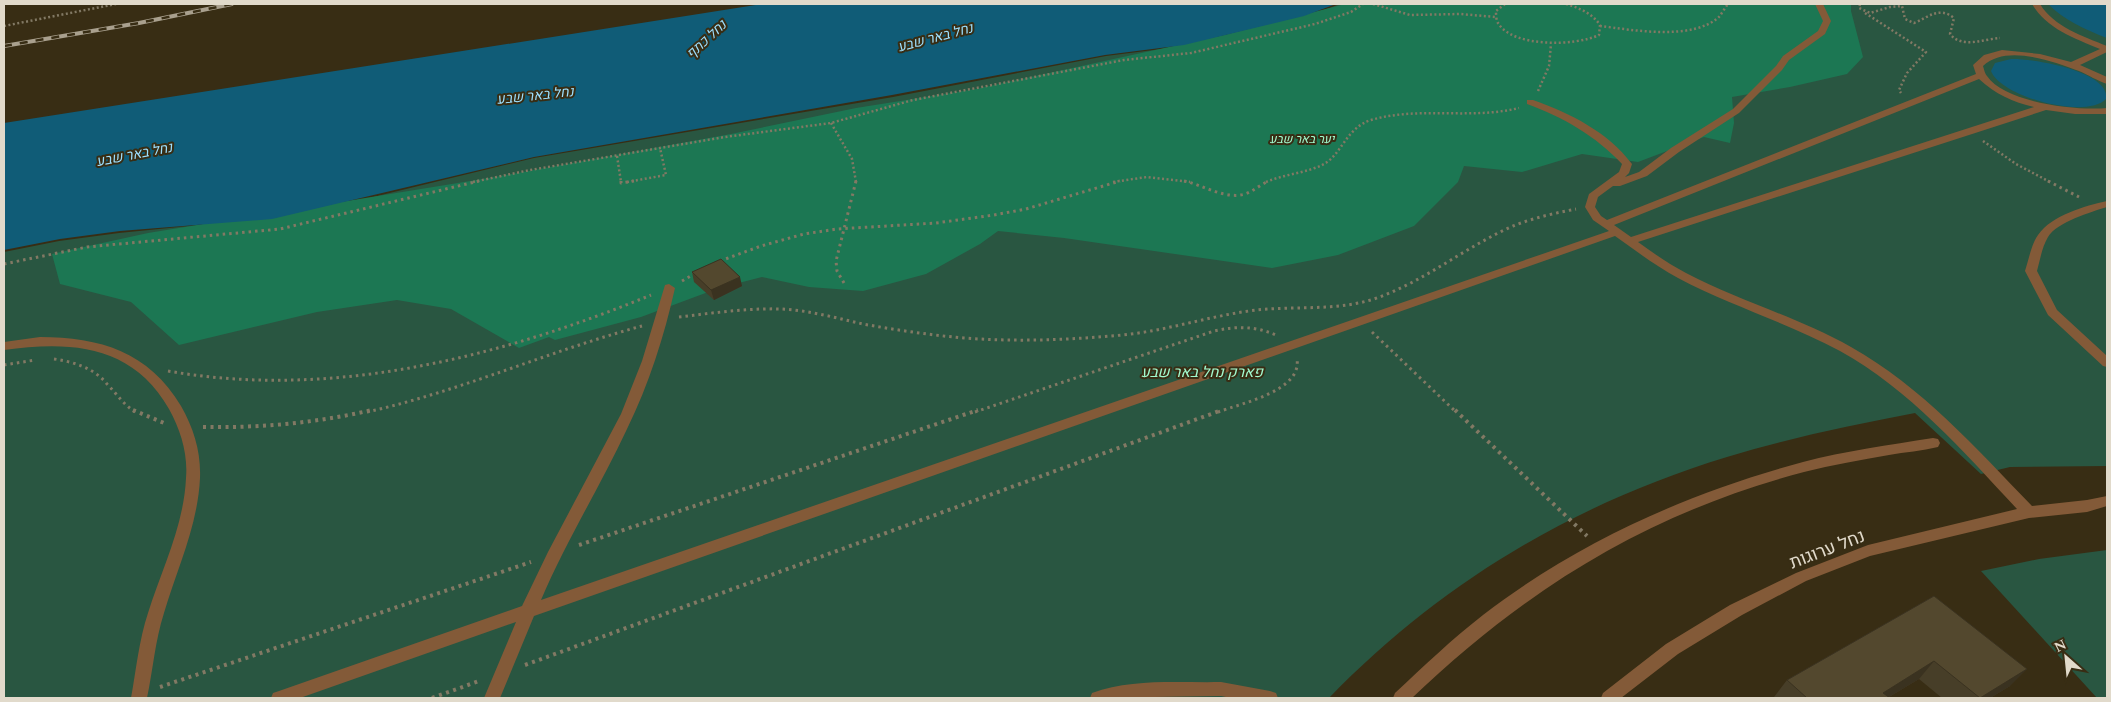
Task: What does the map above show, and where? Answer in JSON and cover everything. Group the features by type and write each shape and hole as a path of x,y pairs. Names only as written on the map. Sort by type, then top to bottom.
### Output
{"street":[{"path":"1602,190 1643,174 1675,150 1736,111 1780,68 1786,58 1822,32 1827,21 1819,4"},
{"path":"2036,4 2040,13 2054,23 2107,49"},
{"path":"2073,65 2107,49"},
{"path":"2107,81 2073,65 2030,55 1994,54 1979,62 1978,69 1981,75 2001,91 2044,107 2078,113 2107,111"},
{"path":"279,698 1360,321 1612,228 1981,75"},
{"path":"1530,102 1553,110 1595,136 1618,153 1627,164 1624,173 1593,196 1590,207 1597,218 1663,264 1694,282 1827,338 1900,384 1930,410 2030,512"},
{"path":"1630,241 2044,107"},
{"path":"2102,205 2083,211 2046,232 2038,248 2031,272 2052,312 2107,364"},
{"path":"492,698 554,554 624,422 648,364 669,288"},
{"path":"4,346 38,342 86,344 121,355 138,365 158,384 180,412 194,453 192,490 186,526 156,614 144,662 140,696"},
{"path":"1401,698 1476,629 1527,591 1631,529 1686,505 1743,484 1803,467 1933,443"},
{"name":"נחל ערוגות","path":"1609,698 1672,649 1736,610 1801,577 1868,551 1949,530 2030,512 2087,506 2107,501"},
{"name":"נחל ערוגות","path":"2087,506 2107,508"},
{"path":"1098,698 1133,691 1221,689 1270,698"}],"path":[{"path":"4,26 116,4"},
{"path":"4,264 103,245 280,229 498,177 660,148 831,123 923,98 1124,60 1191,53 1315,24 1351,12 1363,4"},
{"path":"1373,4 1410,15 1460,14 1496,18 1504,28 1516,35 1551,44 1586,42 1599,35 1600,26"},
{"path":"1496,18 1498,8 1505,4"},
{"path":"1566,4 1590,14 1600,26 1655,31 1691,29 1714,21 1728,4"},
{"path":"1860,4 1859,8 1871,19 1916,43 1926,52 1923,58 1910,69 1899,90 1909,104"},
{"path":"1863,11 1875,14 1888,6 1902,6 1904,19 1914,23 1930,14 1944,13 1954,18 1950,34 1952,38 1976,42 2005,38"},
{"path":"718,262 751,248 786,238 844,229 917,225 987,217 1040,205 1110,183 1146,177 1171,178 1225,193 1243,194 1252,191 1263,182 1326,163 1352,132 1368,122 1379,118 1412,115 1493,113 1517,109 1530,102 1537,93 1548,71 1551,44"},
{"path":"831,123 853,160 856,174 856,186 836,261 837,271 844,283"},
{"path":"1969,131 2023,168 2102,205"},
{"path":"617,156 621,183 666,175 660,148"},
{"path":"47,360 69,361 95,373 107,383 126,406 136,413 164,422 185,426 221,428 292,424 368,412 461,386 587,341 661,321 734,310 781,309 801,311 889,329 964,338 1042,340 1122,335 1162,330 1250,311 1328,308 1373,299 1418,280 1514,226 1551,214 1590,207"},
{"path":"138,365 186,374 269,380 376,373 434,364 484,353 552,334 611,313 669,288 702,270"},
{"path":"1360,321 1599,547"},
{"path":"140,696 554,554 1214,332 1233,327 1250,327 1266,330 1279,336 1291,346 1296,354 1299,365 1296,375 1287,384 1272,392 432,698"},
{"path":"4,365 40,360"}],"green space":[{"name":"פארק נחל באר שבע","path":"1340,4 2107,4 2107,466 2010,467 1981,474 1915,413 1821,432 1727,457 1670,476 1616,498 1512,552 1417,618 1329,698 4,698 4,252 59,241 119,233 299,215 534,158 893,97 1106,56 1185,46 1305,17"},
{"name":"יער באר שבע","path":"1345,4 1851,4 1851,11 1863,57 1847,74 1790,87 1732,97 1734,123 1730,143 1704,137 1638,162 1582,154 1522,172 1464,166 1458,182 1414,226 1338,255 1272,268 1064,238 998,231 980,244 926,274 863,291 809,287 762,277 719,288 641,317 555,340 549,337 519,348 451,309 397,300 317,312 179,345 131,302 60,284 52,254 148,233 495,177 731,134 856,108 976,89 1224,35"},
{"path":"2107,550 2107,698 2097,698 1981,571 2039,559"}],"water":[{"path":"762,4 1336,4 1304,16 1184,45 1105,55 892,95 534,157 272,219 120,231 60,239 4,250 4,123"},
{"path":"2048,4 2107,4 2107,38 2076,24"},
{"path":"2011,59 2051,64 2083,74 2096,81 2104,89 2106,99 2096,105 2081,107 2045,103 2027,97 1998,81 1991,71 1995,63"}],"building":[{"path":"721,259 740,277 711,290 692,272"},
{"path":"1934,596 2027,669 1980,698 1934,661 1883,693 1890,698 1807,698 1787,680"}],"railway":[{"path":"4,46 139,23 232,4"}],"water label":[{"name":"נחל באר שבע","path":"935,37"},
{"name":"נחל כתף","path":"706,39"},
{"name":"נחל באר שבע","path":"535,95"},
{"name":"נחל באר שבע","path":"134,154"}]}
